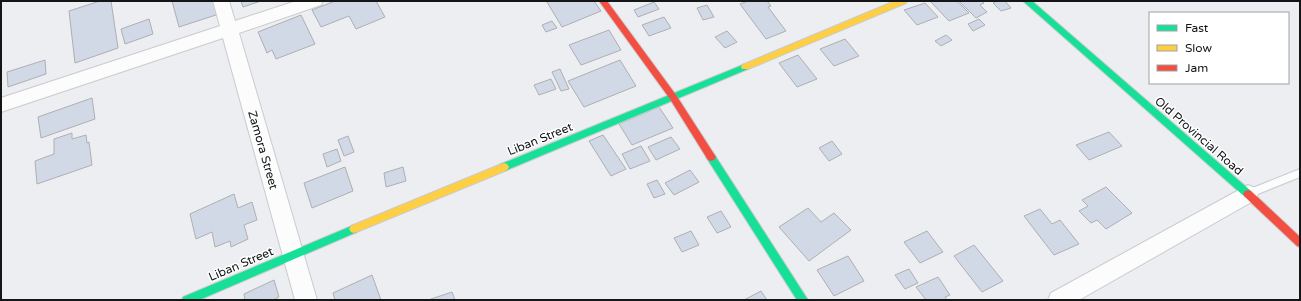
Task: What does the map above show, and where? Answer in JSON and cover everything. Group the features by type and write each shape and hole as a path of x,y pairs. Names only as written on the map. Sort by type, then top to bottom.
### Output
{"street":[{"name":"Zamora Street","path":"220,1 306,300"},
{"path":"1,106 315,1"},
{"path":"603,1 673,97 803,300"},
{"name":"Liban Street","path":"187,300 293,254 902,1"},
{"name":"Old Provincial Road","path":"1027,1 1248,194 1300,242"},
{"path":"1059,300 1248,194"}],"lane":[{"path":"1248,194 1300,173"}],"building":[{"path":"100,1 111,1 118,48 75,63 69,11"},
{"path":"172,1 215,1 219,14 179,27"},
{"path":"241,1 261,1 243,7"},
{"path":"335,1 376,1 385,17 356,29 349,16 321,27 312,10"},
{"path":"594,1 601,11 562,27 547,2"},
{"path":"748,1 767,1 771,6 768,7 786,31 766,39 740,4"},
{"path":"930,1 957,1 969,13 949,21"},
{"path":"959,1 982,1 984,3 980,5 987,12 976,18"},
{"path":"997,1 1005,1 1011,8 1001,11 993,3"},
{"path":"654,2 659,9 638,17 634,10"},
{"path":"925,3 938,17 917,25 904,10"},
{"path":"707,5 714,17 703,20 697,8"},
{"path":"301,15 315,44 276,59 272,50 267,53 258,32"},
{"path":"664,17 671,28 649,36 642,25"},
{"path":"149,19 153,34 125,44 121,29"},
{"path":"979,19 985,25 973,31 968,24"},
{"path":"552,21 557,28 546,32 542,25"},
{"path":"609,30 621,50 581,65 569,45"},
{"path":"727,31 737,42 725,48 715,37"},
{"path":"946,35 952,40 941,46 935,41"},
{"path":"845,39 859,56 834,66 820,49"},
{"path":"798,55 817,79 797,87 779,63"},
{"path":"45,60 46,74 8,87 7,72"},
{"path":"620,60 636,86 584,107 568,81"},
{"path":"560,69 569,89 561,91 552,72"},
{"path":"551,79 556,89 539,95 534,85"},
{"path":"92,98 95,119 41,138 38,117"},
{"path":"659,107 673,128 632,145 619,124"},
{"path":"1109,132 1122,146 1089,160 1076,145"},
{"path":"72,133 72,139 86,135 87,143 89,142 92,165 37,184 35,161 54,154 54,139"},
{"path":"603,135 626,169 611,176 589,141"},
{"path":"348,136 354,152 344,156 338,140"},
{"path":"671,137 680,149 656,160 648,147"},
{"path":"832,141 842,154 829,161 819,148"},
{"path":"641,146 650,161 630,169 622,154"},
{"path":"337,149 341,161 327,167 323,154"},
{"path":"345,167 353,191 312,208 304,183"},
{"path":"403,167 406,181 386,187 384,173"},
{"path":"690,170 699,182 674,195 665,183"},
{"path":"657,180 665,194 654,198 647,184"},
{"path":"1106,187 1132,213 1106,229 1097,220 1091,223 1079,211 1088,206 1082,200"},
{"path":"234,194 238,208 252,202 257,220 244,225 248,239 231,247 230,241 215,247 212,232 196,239 190,214"},
{"path":"808,208 821,222 834,213 851,230 809,261 779,227"},
{"path":"1040,209 1052,224 1060,220 1079,244 1054,255 1024,216"},
{"path":"721,211 731,227 717,233 707,217"},
{"path":"691,231 699,245 682,252 674,238"},
{"path":"927,231 943,252 920,263 904,242"},
{"path":"974,245 1003,281 982,292 954,256"},
{"path":"848,256 864,281 834,296 817,270"},
{"path":"909,269 918,283 905,289 895,275"},
{"path":"372,275 381,300 335,300 333,293"},
{"path":"938,277 950,295 945,297 947,300 926,300 916,287"},
{"path":"274,280 279,297 273,300 245,300 244,294"},
{"path":"761,291 767,300 744,300"},
{"path":"452,292 455,300 428,300"}],"traffic: fast":[{"path":"1027,1 1248,194"},
{"path":"504,167 745,67"},
{"path":"711,157 803,300"},
{"path":"187,300 354,229"}],"traffic: slow":[{"path":"745,67 903,1"},
{"path":"354,229 504,167"}],"traffic: jam":[{"path":"603,1 673,97 711,157"},
{"path":"1248,194 1300,243"}]}
